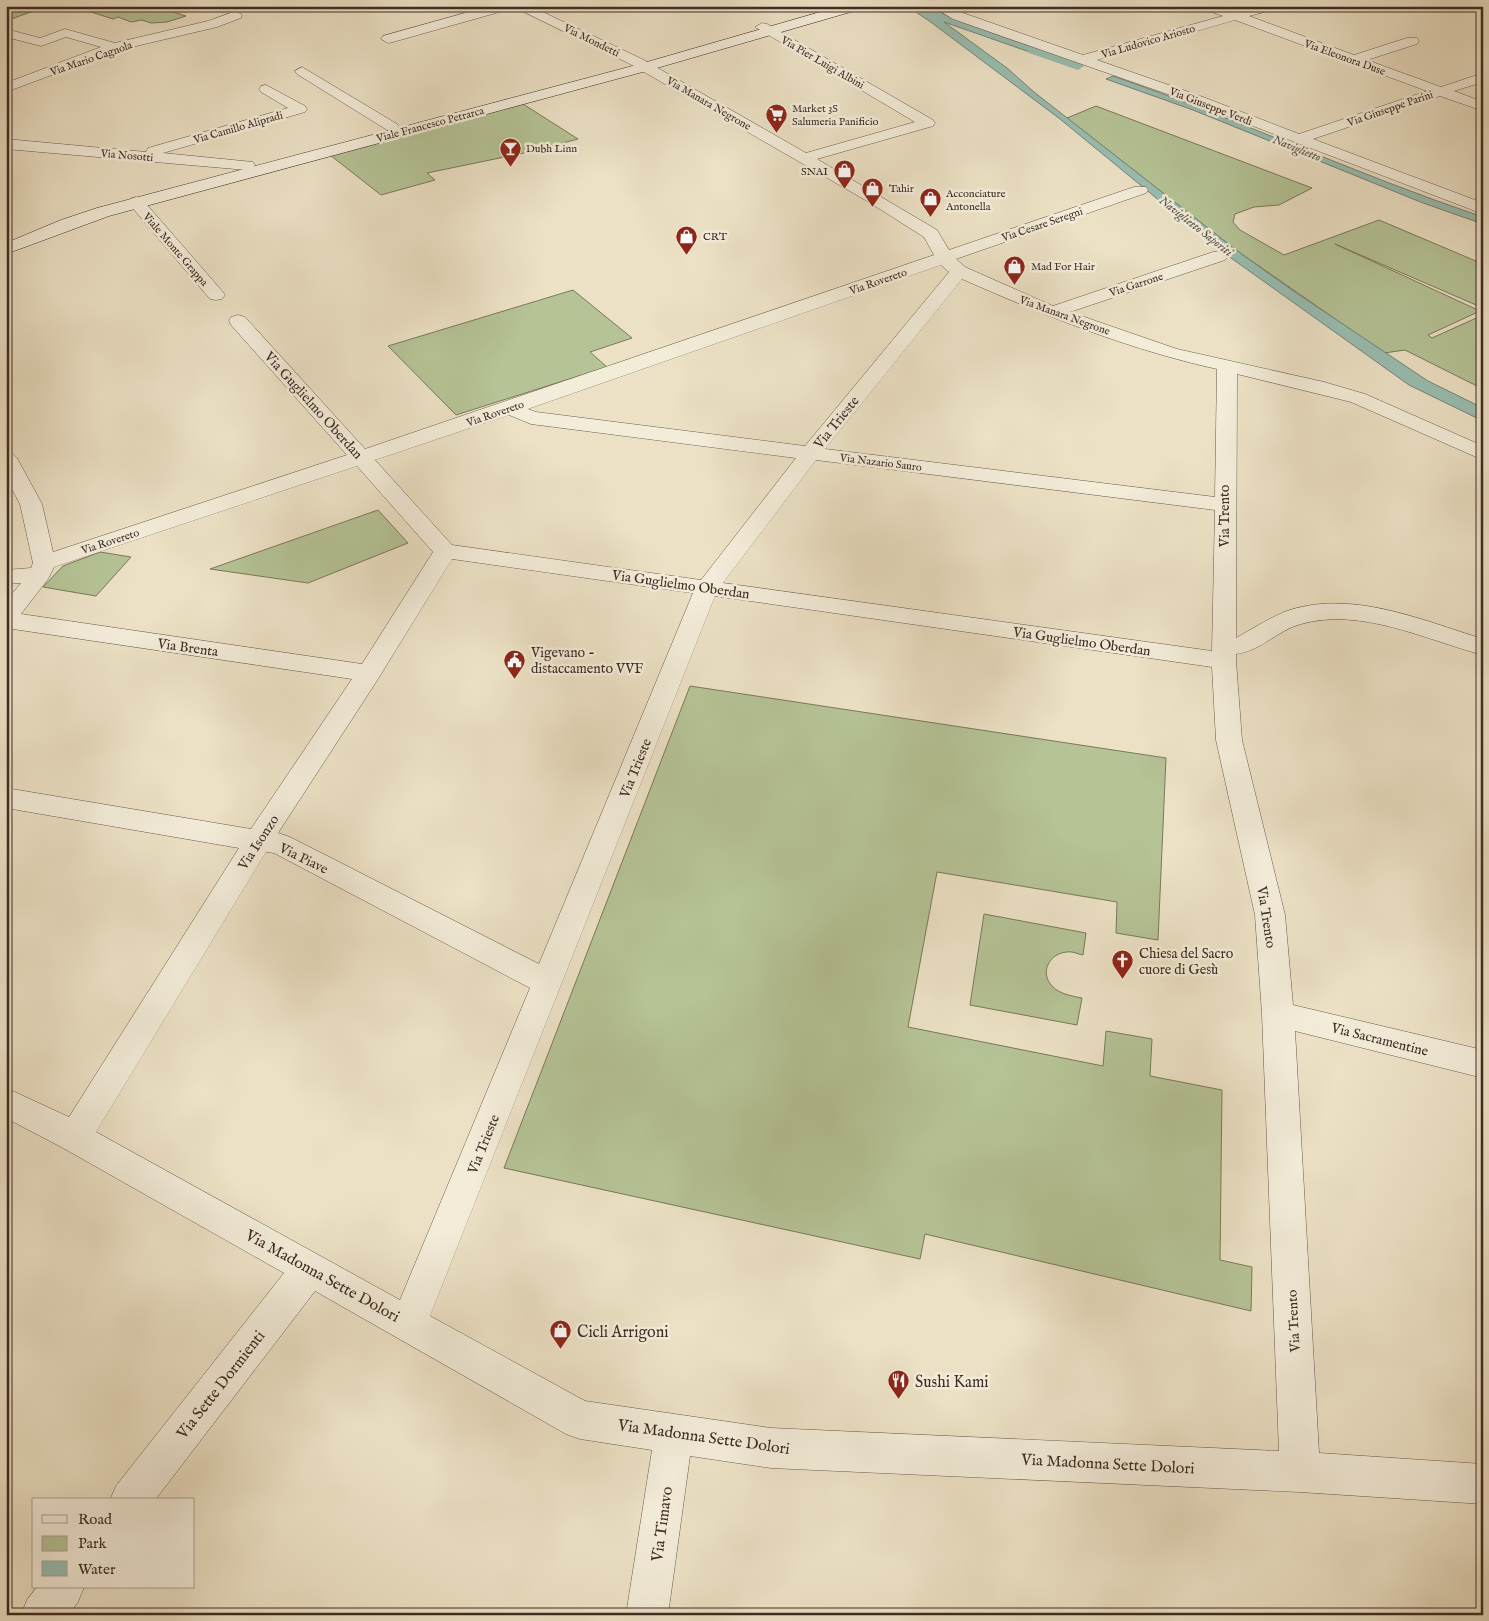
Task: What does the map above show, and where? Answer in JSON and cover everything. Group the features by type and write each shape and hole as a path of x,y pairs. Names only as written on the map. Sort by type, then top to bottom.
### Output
{"street":[{"path":"388,39 505,6"},
{"name":"Via Mondetti","path":"518,6 547,18 641,65"},
{"name":"Viale Francesco Petrarca","path":"766,29 834,6"},
{"name":"Viale Francesco Petrarca","path":"6,248 67,224 136,202 856,6"},
{"name":"Via Giuseppe Verdi","path":"938,6 958,16 1198,100 1483,209"},
{"name":"Via Eleonora Duse","path":"1208,6 1483,107"},
{"name":"Via Ludovico Ariosto","path":"1082,60 1271,6"},
{"name":"Via Mario Cagnola","path":"10,84 115,47 212,24 236,15"},
{"name":"Via Pier Luigi Albini","path":"766,29 928,123 805,158"},
{"path":"6,33 41,42 62,30 115,47"},
{"path":"1352,60 1412,41"},
{"name":"Viale Francesco Petrarca","path":"10,237 111,202 392,127 641,65"},
{"name":"Via Manara Negrone","path":"641,65 805,158 931,234 952,265 1052,312 1171,352 1324,388 1358,398 1483,454"},
{"path":"302,71 392,127"},
{"name":"Via Giuseppe Parini","path":"1298,139 1483,77"},
{"name":"Via Camillo Alipradi","path":"136,156 300,109 266,88"},
{"name":"Via Nosotti","path":"6,144 247,165"},
{"name":"Via Cesare Seregni","path":"952,265 1140,190"},
{"name":"Viale Monte Grappa","path":"136,202 216,295"},
{"name":"Via Garrone","path":"1052,312 1219,256"},
{"name":"Via Rovereto","path":"6,577 42,569 361,457 952,265"},
{"name":"Via Trieste","path":"409,1323 707,588 952,265"},
{"name":"Via Guglielmo Oberdan","path":"238,321 445,550 707,588 1224,655"},
{"name":"Via Trento","path":"1227,365 1224,505 1224,655 1229,740 1270,915 1278,1014 1300,1472"},
{"name":"Via Nazario Sauro","path":"510,408 527,416 547,420 1224,505"},
{"path":"6,458 31,504 42,569 6,619"},
{"name":"Via Isonzo","path":"75,1137 258,841 369,673 445,550"},
{"path":"1224,655 1292,618 1320,612 1374,614 1483,648"},
{"name":"Via Brenta","path":"6,619 369,673"},
{"name":"Via Piave","path":"6,798 280,844 548,983"},
{"name":"Via Sacramentine","path":"1278,1014 1483,1064"},
{"name":"Via Madonna Sette Dolori","path":"6,1102 75,1137 580,1420 771,1448 1300,1472 1483,1484"},
{"name":"Via Sette Dormienti","path":"132,1498 310,1268"},
{"name":"Via Timavo","path":"647,1615 674,1433"},
{"path":"42,1615 62,1588"}],"green space":[{"path":"6,6 47,6 6,21"},
{"path":"72,6 211,6 178,10 173,12 186,16 167,22 151,23 142,20 131,22 118,17 113,19"},
{"path":"523,104 578,139 524,153 427,173 435,180 381,195 330,155"},
{"path":"1096,106 1312,188 1279,205 1254,207 1235,214 1233,222 1240,230 1284,255 1379,220 1483,264 1483,308 1335,244 1480,311 1428,335 1432,338 1483,315 1483,389 1405,350 1384,353 1236,250 1067,118"},
{"path":"573,290 632,338 590,352 607,367 456,415 388,346"},
{"path":"378,510 408,543 308,583 210,569"},
{"path":"100,552 131,557 96,596 43,587 63,566"},
{"path":"690,686 1166,758 1158,940 1116,933 1117,902 937,872 908,1027 1103,1066 1106,1031 1152,1039 1150,1076 1222,1090 1220,1260 1252,1267 1251,1311 925,1234 920,1259 504,1168"},
{"path":"984,914 1086,933 1083,955 1071,952 1061,953 1048,964 1046,975 1048,981 1058,991 1082,998 1077,1025 970,1005"}],"water":[{"name":"Naviglietto Saporiti","path":"907,6 928,6 956,20 1069,60 1061,63 944,22 1007,68 1034,92 1236,250 1428,381 1483,408 1483,421 1409,385 1217,248 1060,119"},
{"path":"1113,76 1206,110 1436,201 1483,217 1483,224 1423,203 1193,110 1106,79"}],"waterway":[{"name":"Naviglietto","path":"1033,50 1078,66"}],"place":[{"name":"Market 3S Salumeria Panificio","path":"776,133"},
{"name":"Dubh Linn","path":"510,167"},
{"name":"SNAI","path":"844,190"},
{"name":"Tahir","path":"873,207"},
{"name":"Acconciature Antonella","path":"930,218"},
{"name":"CRT","path":"687,255"},
{"name":"Mad For Hair","path":"1015,285"},
{"name":"Vigevano - distaccamento VVF","path":"515,679"},
{"name":"Chiesa del Sacro cuore di Gesù","path":"1123,980"},
{"name":"Cicli Arrigoni","path":"561,1350"},
{"name":"Sushi Kami","path":"899,1400"}]}
